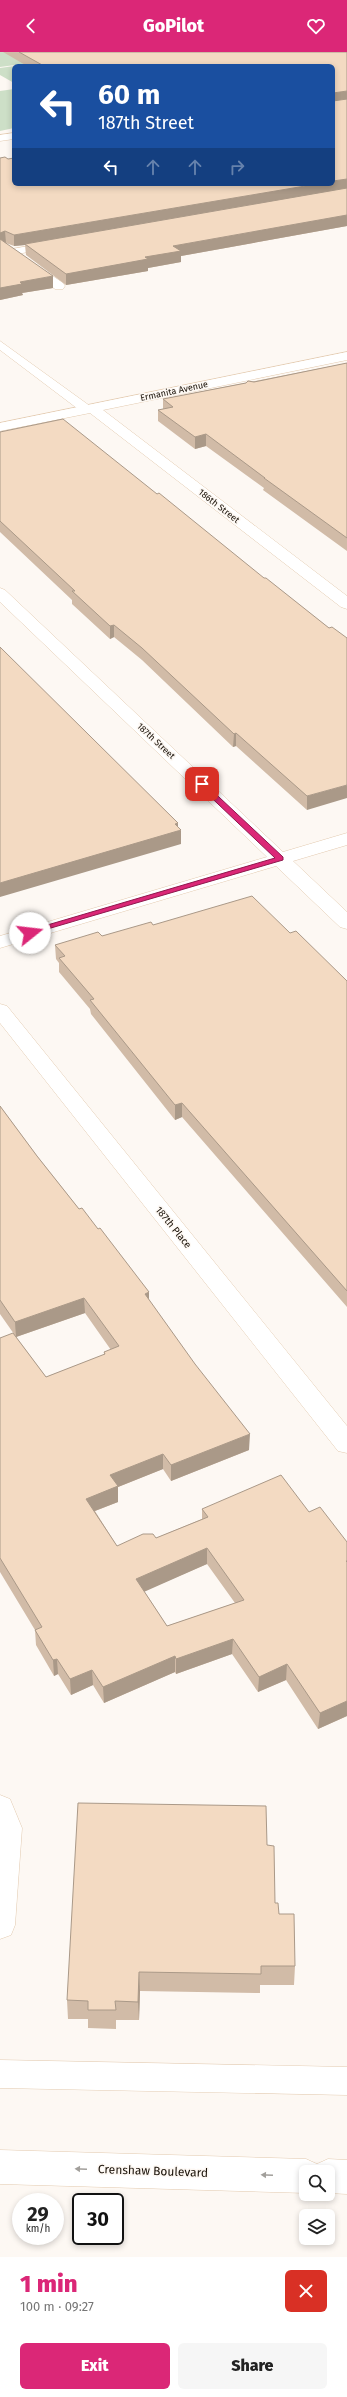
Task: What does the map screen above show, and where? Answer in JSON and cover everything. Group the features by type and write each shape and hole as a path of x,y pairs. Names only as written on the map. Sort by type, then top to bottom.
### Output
{"street":[{"path":"12,252 66,242"},
{"path":"0,244 60,286"},
{"name":"Ermanita Avenue","path":"0,427 347,356"},
{"name":"186th Street","path":"89,408 347,604"},
{"name":"187th Street","path":"0,593 347,923"},
{"path":"0,942 347,839"},
{"name":"187th Place","path":"0,1010 347,1444"},
{"path":"0,1808 7,1828 0,1925"},
{"name":"Crenshaw Boulevard","path":"0,2167 299,2176"},
{"path":"335,2176 347,2177"}],"lane":[{"path":"0,138 12,136"},
{"path":"0,344 89,408"},
{"path":"0,2074 347,2081"}],"green space":[{"path":"0,52 38,52 52,60 12,64 12,65 0,67"},
{"path":"12,66 12,82 0,75 0,68"},
{"path":"12,89 12,128 0,131 0,91"}],"building":[{"path":"19,52 347,52 347,91 335,93 335,64 40,64"},
{"path":"347,99 347,179 335,181 335,101"},
{"path":"0,158 12,158 12,186 305,186 14,235 5,231 0,233"},
{"path":"347,188 347,215 173,246 181,251 145,257 148,259 66,274 25,244"},
{"path":"0,239 53,276 20,282 22,284 0,288"},
{"path":"347,363 347,538 206,434 195,437 158,410 173,407 163,399 246,383 248,381 254,382"},
{"path":"63,419 157,494 159,493 264,578 266,578 329,628 332,627 347,638 347,785 307,796 236,733 234,734 142,648 114,625 110,626 0,521 0,432"},
{"path":"0,647 178,823 175,824 181,830 0,883"},
{"path":"252,896 290,933 296,931 347,981 347,1291 182,1103 175,1105 90,1000 94,999 59,958 65,956 55,945 98,932 102,936 151,922 153,925"},
{"path":"0,1106 79,1209 82,1208 98,1229 100,1228 149,1292 145,1294 195,1364 250,1434 171,1465 163,1454 110,1475 118,1486 86,1499 117,1546 143,1534 153,1534 156,1538 208,1517 202,1509 281,1475 309,1512 320,1507 347,1542 347,1701 320,1713 287,1664 259,1677 233,1639 176,1659 175,1656 103,1687 92,1670 70,1679 57,1659 53,1660 35,1630 42,1627 0,1558 0,1338 13,1333 46,1377 105,1354 104,1352 119,1346 84,1298 15,1322 0,1300","holes":["207,1548 244,1600 167,1626 136,1579"]},
{"path":"78,1803 266,1806 267,1845 274,1846 275,1903 278,1903 279,1914 294,1914 295,1966 261,1966 261,1974 139,1972 138,2002 115,2001 116,2010 88,2010 88,2001 67,2000"}],"route":[{"path":"30,933 280,859 202,784"}]}
